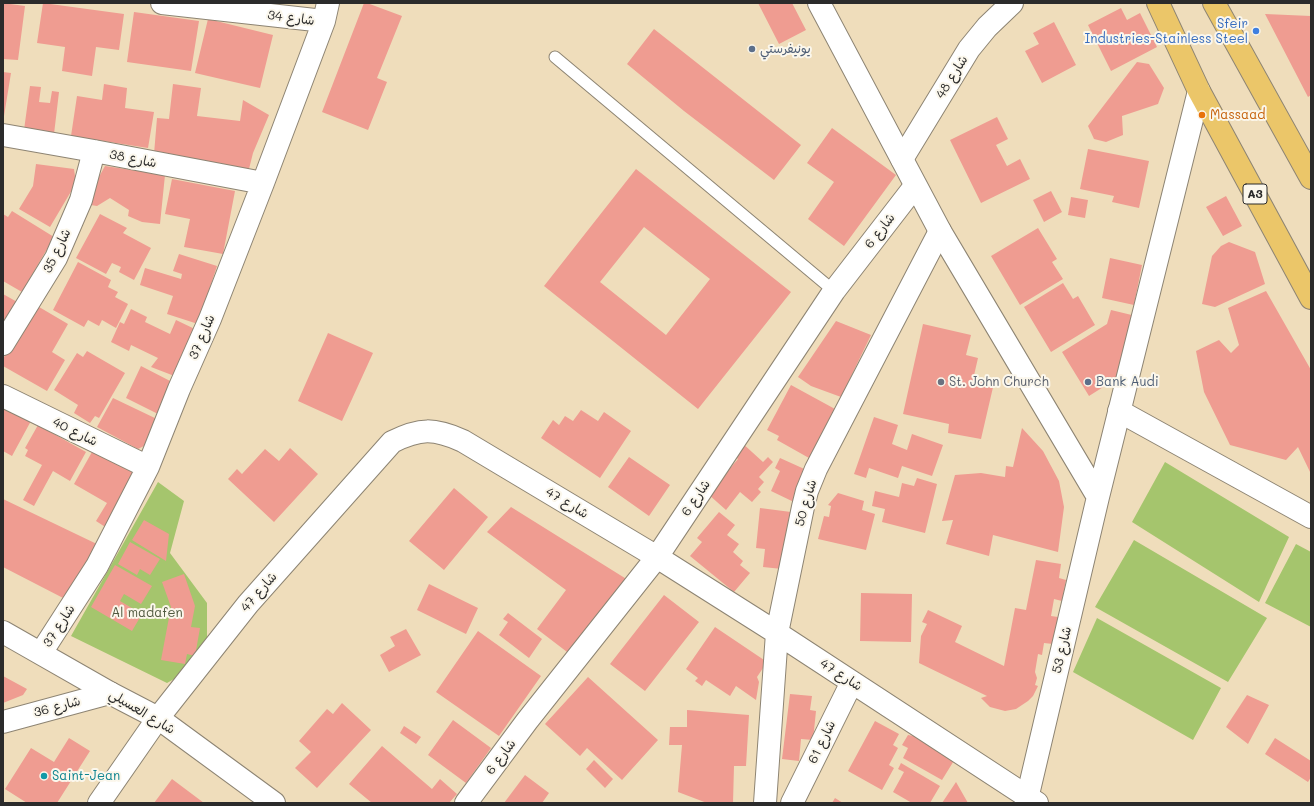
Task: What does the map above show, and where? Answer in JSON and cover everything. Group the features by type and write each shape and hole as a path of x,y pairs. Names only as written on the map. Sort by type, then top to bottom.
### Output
{"highway":[{"name":"A3","path":"1158,3 1199,91 1311,298"},
{"path":"1214,3 1311,178"}],"street":[{"name":"شارع 34","path":"162,3 326,12"},
{"path":"820,3 940,231 1098,497"},
{"name":"شارع 48","path":"902,159 969,49 987,27 1012,3"},
{"name":"شارع 37","path":"41,654 97,566 148,467 210,319 263,183 326,12"},
{"name":"شارع 53","path":"1030,801 1098,497 1199,91"},
{"name":"شارع 38","path":"3,135 263,183"},
{"name":"شارع 35","path":"3,344 56,258 81,200 94,151"},
{"name":"شارع 6","path":"466,803 532,715 657,557 834,291 915,186"},
{"name":"شارع 50","path":"765,803 777,633 807,491 816,469 940,231"},
{"name":"شارع 40","path":"3,396 148,467"},
{"path":"1119,411 1311,517"},
{"name":"شارع 47","path":"98,803 158,718 248,604 392,442 411,434 422,432 442,432 463,441 657,557 852,682 1030,801"},
{"name":"شارع العسيلي","path":"3,632 110,693 158,718 274,803"},
{"name":"شارع 61","path":"792,803 852,682"},
{"name":"شارع 36","path":"3,722 110,693"}],"lane":[{"path":"555,57 834,291"}],"green space":[{"path":"1165,462 1289,537 1259,602 1132,522"},
{"name":"Al madafen","path":"158,482 184,501 170,553 207,603 207,638 190,670 167,683 71,636"},
{"path":"1134,540 1267,618 1228,682 1095,607"},
{"path":"1296,544 1311,552 1311,627 1265,603"},
{"path":"1097,618 1221,688 1193,740 1073,672"}],"building":[{"path":"3,3 25,6 18,60 3,59"},
{"path":"43,3 124,14 119,50 96,47 92,76 62,71 65,47 37,43"},
{"path":"364,3 402,16 377,78 387,82 368,130 322,112"},
{"path":"758,3 792,3 806,30 779,44"},
{"path":"1121,8 1127,20 1140,13 1157,47 1111,71 1088,25"},
{"path":"134,12 199,21 191,71 127,62"},
{"path":"1265,14 1311,16 1311,95 1308,97"},
{"path":"208,19 273,35 260,88 195,73"},
{"path":"1054,22 1076,65 1042,83 1025,51 1039,44 1033,33"},
{"path":"654,29 801,145 774,180 684,111 627,64"},
{"path":"1137,62 1149,64 1164,88 1158,104 1122,116 1123,135 1106,142 1094,139 1088,126"},
{"path":"3,72 11,73 4,116 3,116"},
{"path":"104,84 127,88 125,108 154,112 148,148 71,136 77,96 102,100"},
{"path":"173,84 201,88 197,116 240,121 243,100 269,115 253,153 249,169 154,154 157,118 169,119"},
{"path":"30,86 41,87 39,102 50,103 52,91 59,92 54,134 24,130"},
{"path":"997,117 1008,139 996,145 1007,166 1020,159 1030,179 981,203 950,140"},
{"path":"832,128 896,175 844,246 808,219 834,182 807,163"},
{"path":"1088,149 1149,161 1139,208 1112,202 1114,196 1080,189"},
{"path":"36,164 74,169 76,183 50,227 19,209 33,186"},
{"path":"105,166 165,175 160,224 142,222 128,216 129,210 110,198 97,206 84,204"},
{"path":"636,169 791,292 698,409 544,286","holes":["644,227 710,279 666,335 600,282"]},
{"path":"172,179 235,191 223,254 184,247 190,219 165,214"},
{"path":"1051,191 1062,212 1044,222 1033,200"},
{"path":"1226,196 1242,226 1223,236 1206,207"},
{"path":"1071,197 1088,200 1085,218 1068,215"},
{"path":"12,211 54,237 22,292 3,281 3,214 8,217"},
{"path":"100,214 127,228 123,233 151,248 134,280 119,272 121,267 112,263 106,274 76,258"},
{"path":"1038,228 1057,259 1052,262 1063,279 1020,305 991,256"},
{"path":"1229,242 1255,252 1265,284 1215,307 1202,304 1212,256 1221,246"},
{"path":"179,254 217,266 198,324 167,314 173,296 140,285 145,268 181,279 182,274 173,271"},
{"path":"1110,258 1142,265 1134,305 1102,298"},
{"path":"78,262 111,280 108,287 118,292 115,297 128,304 116,328 102,320 99,326 88,320 84,327 53,310"},
{"path":"1063,283 1073,299 1078,296 1095,325 1051,352 1024,307"},
{"path":"1266,291 1311,370 1311,474 1298,447 1286,460 1230,445 1204,392 1196,351 1219,340 1231,353 1239,345 1228,308"},
{"path":"3,294 19,303 3,333"},
{"path":"34,304 68,324 52,352 65,360 47,391 3,366 3,359"},
{"path":"131,309 147,317 145,322 170,334 176,320 201,332 177,377 151,367 158,358 131,345 129,351 111,342 120,322 124,324"},
{"path":"1111,310 1140,317 1127,372 1089,396 1062,352 1107,324"},
{"path":"836,321 871,335 841,397 811,386 798,377"},
{"name":"St. John Church","path":"923,324 971,335 966,355 978,358 972,384 979,386 980,380 994,383 981,439 948,433 949,424 903,414"},
{"path":"328,333 373,353 342,421 298,401"},
{"path":"87,351 125,373 99,418 95,416 90,423 74,413 78,405 54,390 77,353 83,357"},
{"path":"141,366 174,383 158,414 126,398"},
{"path":"791,385 835,409 809,458 777,440 779,436 767,430"},
{"path":"113,398 159,420 146,445 138,449 97,427"},
{"path":"3,403 32,419 12,456 3,451"},
{"path":"581,410 598,421 604,412 631,431 600,478 541,438 553,420 559,425 565,416 573,421"},
{"path":"874,417 898,425 892,444 907,450 912,434 943,445 932,476 902,466 898,478 869,468 866,478 854,474"},
{"path":"38,425 86,452 70,481 53,471 34,506 23,500 42,465 25,456 28,450 25,448"},
{"path":"1022,428 1043,451 1059,481 1064,507 1058,552 993,535 989,556 946,544 953,520 942,521 955,475 981,473 1005,477 1006,466 1013,467"},
{"path":"741,442 763,462 768,457 773,462 759,477 764,482 758,489 761,492 752,502 740,492 726,510 708,494 738,459 731,453"},
{"path":"290,448 318,474 274,522 228,479 237,469 242,474 265,449 279,461"},
{"path":"92,452 132,472 138,479 113,532 96,521 107,503 74,484"},
{"path":"629,457 670,485 649,516 608,487"},
{"path":"780,458 811,472 796,503 771,491 780,471 775,468"},
{"path":"917,478 937,484 925,533 882,522 885,509 872,506 875,491 899,497 902,483 914,486"},
{"path":"454,488 488,517 444,570 409,541"},
{"path":"838,493 864,501 862,510 875,514 866,550 818,539 824,516 829,517 831,506 828,505"},
{"path":"3,499 101,546 67,600 3,567"},
{"path":"511,507 628,580 571,655 537,629 566,590 487,532"},
{"path":"760,508 791,512 782,569 763,567 765,549 756,548"},
{"path":"719,512 735,525 727,535 739,544 733,552 743,561 740,565 750,573 734,592 690,556 702,542 697,538"},
{"path":"144,520 169,534 166,561 132,540"},
{"path":"130,542 160,559 150,575 140,569 137,575 118,564"},
{"path":"1036,560 1061,564 1059,578 1066,580 1062,601 1054,599 1051,616 1058,617 1053,644 1044,643 1042,655 1038,654 1035,672 1037,678 1035,685 1038,686 1033,696 1028,701 1016,709 1005,711 990,707 981,698 987,696 919,663 921,636 927,624 922,622 928,610 962,626 955,642 1004,666 1015,608 1026,610"},
{"path":"115,565 152,586 141,604 124,594 120,601 142,614 132,631 91,607"},
{"path":"184,574 195,606 191,627 200,628 195,656 187,654 185,664 161,660 171,607 162,582"},
{"path":"429,584 478,608 466,634 417,610"},
{"path":"861,593 912,594 911,642 860,641"},
{"path":"664,595 699,622 645,691 610,664"},
{"path":"508,613 542,639 529,658 499,635 508,622 503,619"},
{"path":"715,627 767,662 757,677 759,682 756,700 736,686 730,696 706,680 702,686 695,681 698,678 686,669"},
{"path":"406,629 421,655 389,672 380,655 395,646 390,637"},
{"path":"478,631 541,676 499,736 436,692"},
{"path":"3,676 27,689 23,695 3,703"},
{"path":"588,677 658,740 622,780 587,748 580,756 545,724"},
{"path":"790,694 812,696 810,710 816,711 813,740 801,739 799,761 782,759"},
{"path":"1247,695 1269,705 1248,744 1226,727"},
{"path":"342,703 371,730 317,788 295,768 311,752 299,741 327,709 333,714"},
{"path":"687,710 749,715 746,766 734,766 733,803 707,803 678,792 682,745 669,745 670,727 687,727"},
{"path":"453,720 491,748 466,783 428,755"},
{"path":"875,721 899,734 893,745 898,748 889,765 894,768 882,790 848,771"},
{"path":"404,726 421,737 416,744 400,733"},
{"path":"917,731 955,759 942,780 903,758 908,748 902,745 908,735 914,736"},
{"name":"Saint-Jean","path":"69,738 90,751 57,803 27,803 5,789 31,748 54,762"},
{"path":"1275,738 1311,761 1311,777 1308,782 1265,754"},
{"path":"382,746 432,789 440,779 457,794 449,803 372,803 349,784"},
{"path":"594,760 613,779 605,788 586,769"},
{"path":"901,763 940,786 930,803 912,803 893,792 904,772 898,769"},
{"path":"525,775 549,793 542,803 504,803"},
{"path":"172,779 204,803 154,803"},
{"path":"956,782 968,803 942,803"},
{"path":"835,798 843,803 832,803"}],"place":[{"name":"Sfeir Industries-Stainless Steel","path":"1256,31"},
{"name":"يونيفرستي","path":"752,49"},
{"name":"Massaad","path":"1202,115"},
{"name":"St. John Church","path":"941,382"},
{"name":"Bank Audi","path":"1088,382"},
{"name":"Saint-Jean","path":"44,776"}]}
